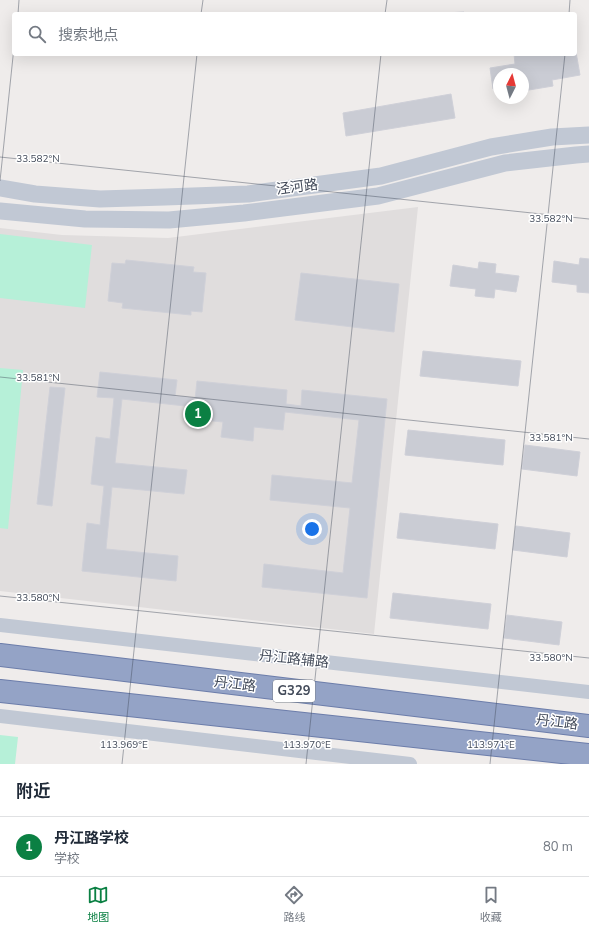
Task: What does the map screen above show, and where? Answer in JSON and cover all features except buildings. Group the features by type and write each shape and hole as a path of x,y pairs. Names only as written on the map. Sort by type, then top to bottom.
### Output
{"highway":[{"name":"丹江路","path":"0,655 589,726"},
{"name":"丹江路","path":"0,691 589,755"}],"street":[{"name":"泾河路","path":"0,188 35,194 100,199 248,194 381,176 491,147 552,137 589,135"},
{"name":"泾河路","path":"0,211 86,219 169,220 244,213 378,196 505,163 576,154 589,154"},
{"name":"丹江路辅路","path":"0,625 589,692"},
{"path":"0,716 410,764"}],"shaded area":[{"path":"418,207 374,634 0,591 0,228 62,235 168,238"}],"green space":[{"path":"0,234 92,245 85,308 0,298"},
{"path":"0,368 23,370 8,529 0,528"},
{"path":"0,735 18,737 15,764 0,764"}],"place":[{"name":"丹江路学校","path":"198,414"}]}
